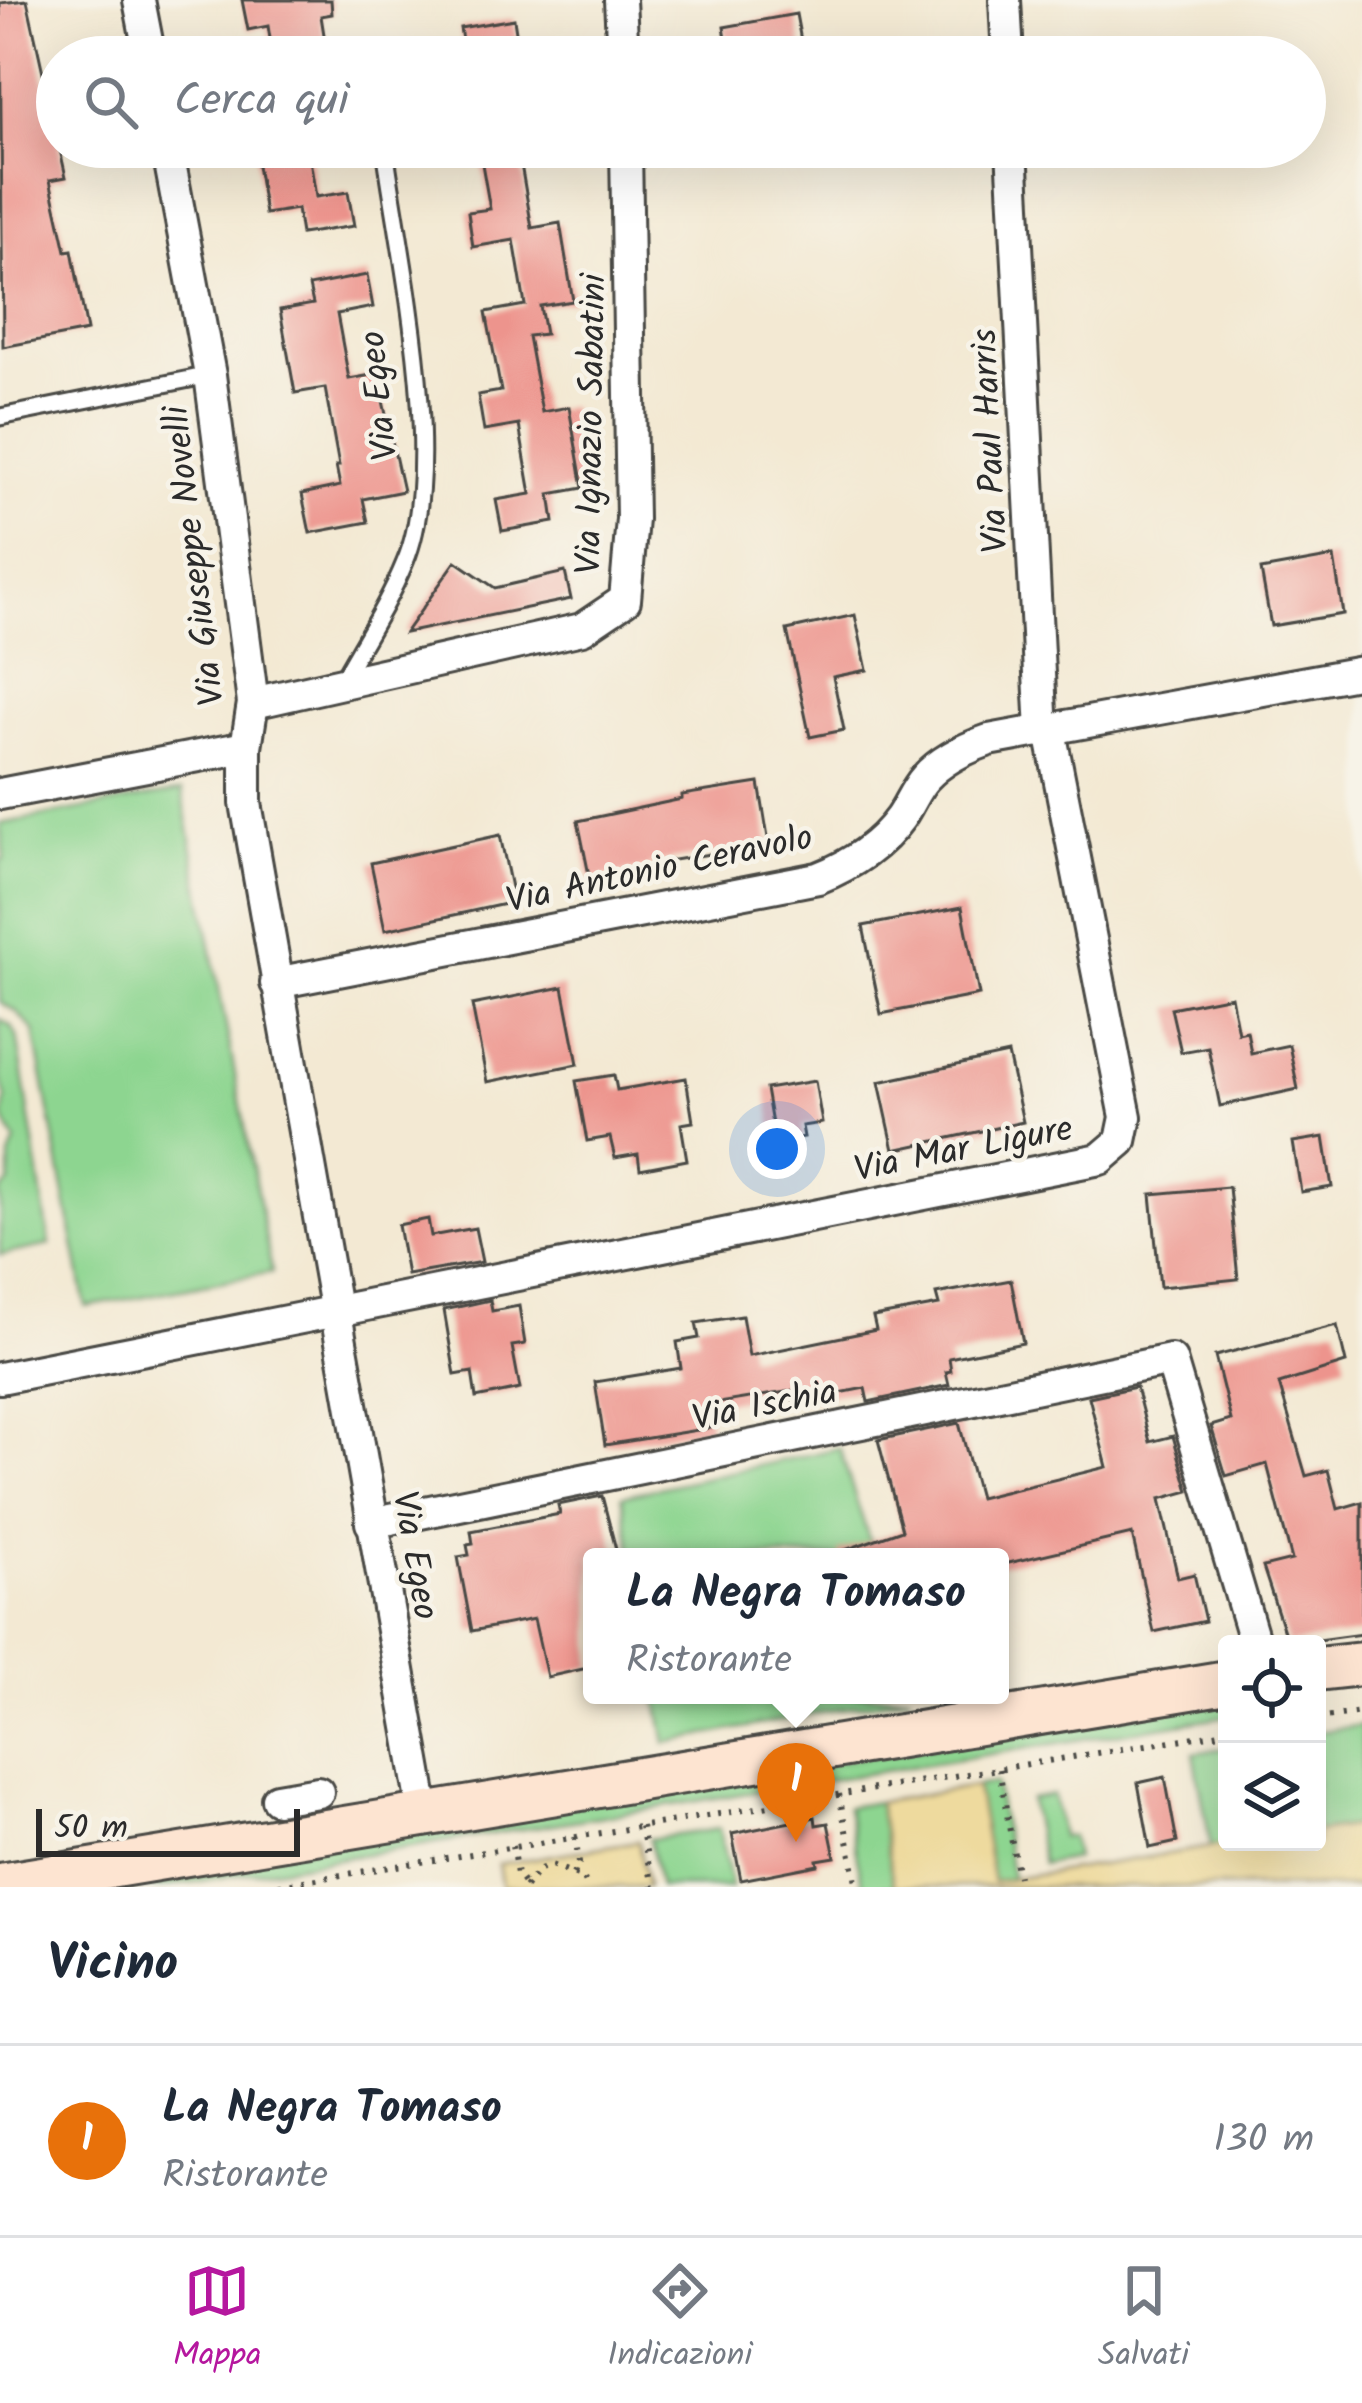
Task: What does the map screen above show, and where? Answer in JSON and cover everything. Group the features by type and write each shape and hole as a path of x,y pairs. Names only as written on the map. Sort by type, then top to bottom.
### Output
{"street":[{"path":"139,0 146,36"},
{"path":"620,0 622,36"},
{"path":"1005,0 1007,36"},
{"name":"Via Giuseppe Novelli","path":"171,168 210,375 253,703 246,747 246,803 334,1311"},
{"name":"Via Ignazio Sabatini","path":"253,703 582,629 625,600 632,519 626,168"},
{"name":"Via Paul Harris","path":"1013,168 1046,731"},
{"name":"Via Antonio Ceravolo","path":"276,983 818,878 846,867 869,850 900,818 926,778 962,750 989,740 1362,672"},
{"name":"Via Mar Ligure","path":"0,1378 1100,1159 1121,1141 1126,1117 1046,731"},
{"path":"0,794 246,747"},
{"name":"Via Egeo","path":"334,1311 424,1812"},
{"name":"Via Ischia","path":"371,1522 1171,1360 1253,1635"},
{"path":"1326,1669 1362,1664"},
{"path":"0,1885 1218,1683"},
{"path":"277,1799 318,1792"}],"lane":[{"name":"Via Egeo","path":"340,683 407,559 424,477 388,168"},
{"path":"0,417 210,375"}],"path":[{"path":"1326,1717 1362,1712"},
{"path":"267,1887 317,1883 512,1845 1218,1733"},
{"path":"999,1768 1018,1877"},
{"path":"839,1794 857,1887"},
{"path":"641,1825 653,1887"},
{"path":"573,1874 579,1863 575,1835"},
{"path":"512,1845 517,1874 526,1887 540,1869 551,1865 583,1876 587,1887"}],"green space":[{"path":"182,791 272,1272 86,1307 34,1031 0,1002 0,860 4,859 0,824"},
{"path":"0,1019 17,1036 50,1245 0,1255 0,1192 10,1183 10,1157 16,1142 3,1117"},
{"path":"839,1448 872,1548 631,1548 622,1496"},
{"path":"1218,1699 1218,1717 161,1887 61,1887"},
{"path":"659,1704 865,1704 666,1743"},
{"path":"1362,1725 1362,1825 1326,1831 1326,1731"},
{"path":"1218,1749 1218,1846 1211,1847 1194,1753"},
{"path":"995,1783 1012,1879 992,1882 976,1786"},
{"path":"1053,1795 1061,1837 1071,1836 1075,1858 1042,1864 1030,1799"},
{"path":"878,1802 894,1887 863,1887 847,1807"},
{"path":"719,1829 731,1887 659,1887 649,1839"}],"sand":[{"path":"976,1786 993,1882 1218,1846 1218,1851 1326,1851 1326,1831 1362,1825 1362,1887 894,1887 878,1802"},
{"path":"638,1841 647,1887 502,1887 498,1864"}],"building":[{"path":"27,0 36,41 36,168 64,168 66,177 50,180 66,251 72,250 87,331 3,347 0,3"},
{"path":"242,0 331,0 332,14 321,16 324,36 270,36 268,26 248,30"},
{"path":"796,14 800,36 726,36 724,27"},
{"path":"514,19 517,36 461,36 460,28"},
{"path":"257,168 311,168 316,197 348,192 354,226 301,234 297,209 265,214"},
{"path":"483,168 522,168 532,228 560,223 573,301 540,306 545,334 528,336 542,412 569,407 583,488 550,494 554,522 502,531 496,500 531,494 519,425 484,431 478,395 501,391 486,312 525,305 514,240 473,247 468,212 490,209"},
{"path":"367,275 373,307 337,314 349,379 377,374 403,491 363,499 368,522 310,533 302,494 340,486 339,466 325,388 295,393 280,310 313,304 309,286"},
{"path":"1334,557 1343,614 1271,626 1261,570"},
{"path":"456,561 495,588 565,572 571,599 405,633"},
{"path":"855,615 867,670 833,677 844,730 810,737 787,630"},
{"path":"759,783 769,844 650,864 650,868 590,880 578,821 682,799 682,795"},
{"path":"500,835 514,902 385,930 371,863"},
{"path":"962,907 979,995 881,1014 863,926"},
{"path":"563,987 578,1064 487,1082 472,1005"},
{"path":"1231,996 1238,1033 1247,1031 1251,1053 1289,1045 1298,1089 1220,1106 1208,1047 1181,1052 1171,1008"},
{"path":"1008,1054 1023,1122 894,1150 879,1082"},
{"path":"614,1075 617,1090 686,1078 693,1122 681,1124 687,1160 640,1169 638,1154 615,1158 610,1137 587,1141 576,1081"},
{"path":"815,1081 822,1123 802,1126 804,1137 775,1142 766,1089"},
{"path":"1324,1137 1332,1187 1301,1192 1293,1142"},
{"path":"1229,1187 1238,1279 1160,1287 1151,1194"},
{"path":"428,1219 431,1236 475,1228 482,1262 407,1275 398,1225"},
{"path":"1011,1280 1023,1343 949,1358 949,1385 868,1402 865,1388 794,1402 792,1391 706,1405 710,1428 605,1445 595,1382 681,1368 677,1342 699,1338 696,1323 742,1316 749,1356 876,1330 873,1317 939,1305 936,1294"},
{"path":"490,1300 492,1311 519,1306 525,1344 512,1346 520,1389 476,1398 472,1372 455,1375 444,1310"},
{"path":"1337,1325 1346,1363 1279,1384 1306,1476 1328,1470 1338,1509 1362,1502 1362,1634 1326,1639 1326,1635 1285,1635 1263,1567 1292,1560 1267,1464 1226,1476 1211,1426 1231,1420 1215,1356"},
{"path":"1136,1387 1150,1442 1173,1436 1189,1491 1160,1499 1178,1578 1194,1574 1205,1621 1154,1632 1132,1534 1009,1563 1009,1548 850,1548 902,1530 878,1440 959,1423 979,1498 1107,1467 1089,1397"},
{"path":"602,1496 616,1548 583,1548 583,1669 547,1677 534,1619 472,1631 458,1557 469,1555 471,1531 560,1514 558,1505"},
{"path":"1165,1777 1177,1842 1150,1848 1138,1783"},
{"path":"815,1817 816,1825 828,1823 835,1857 817,1860 818,1865 741,1880 732,1834"}],"place":[{"name":"La Negra Tomaso","path":"796,1842"}]}
